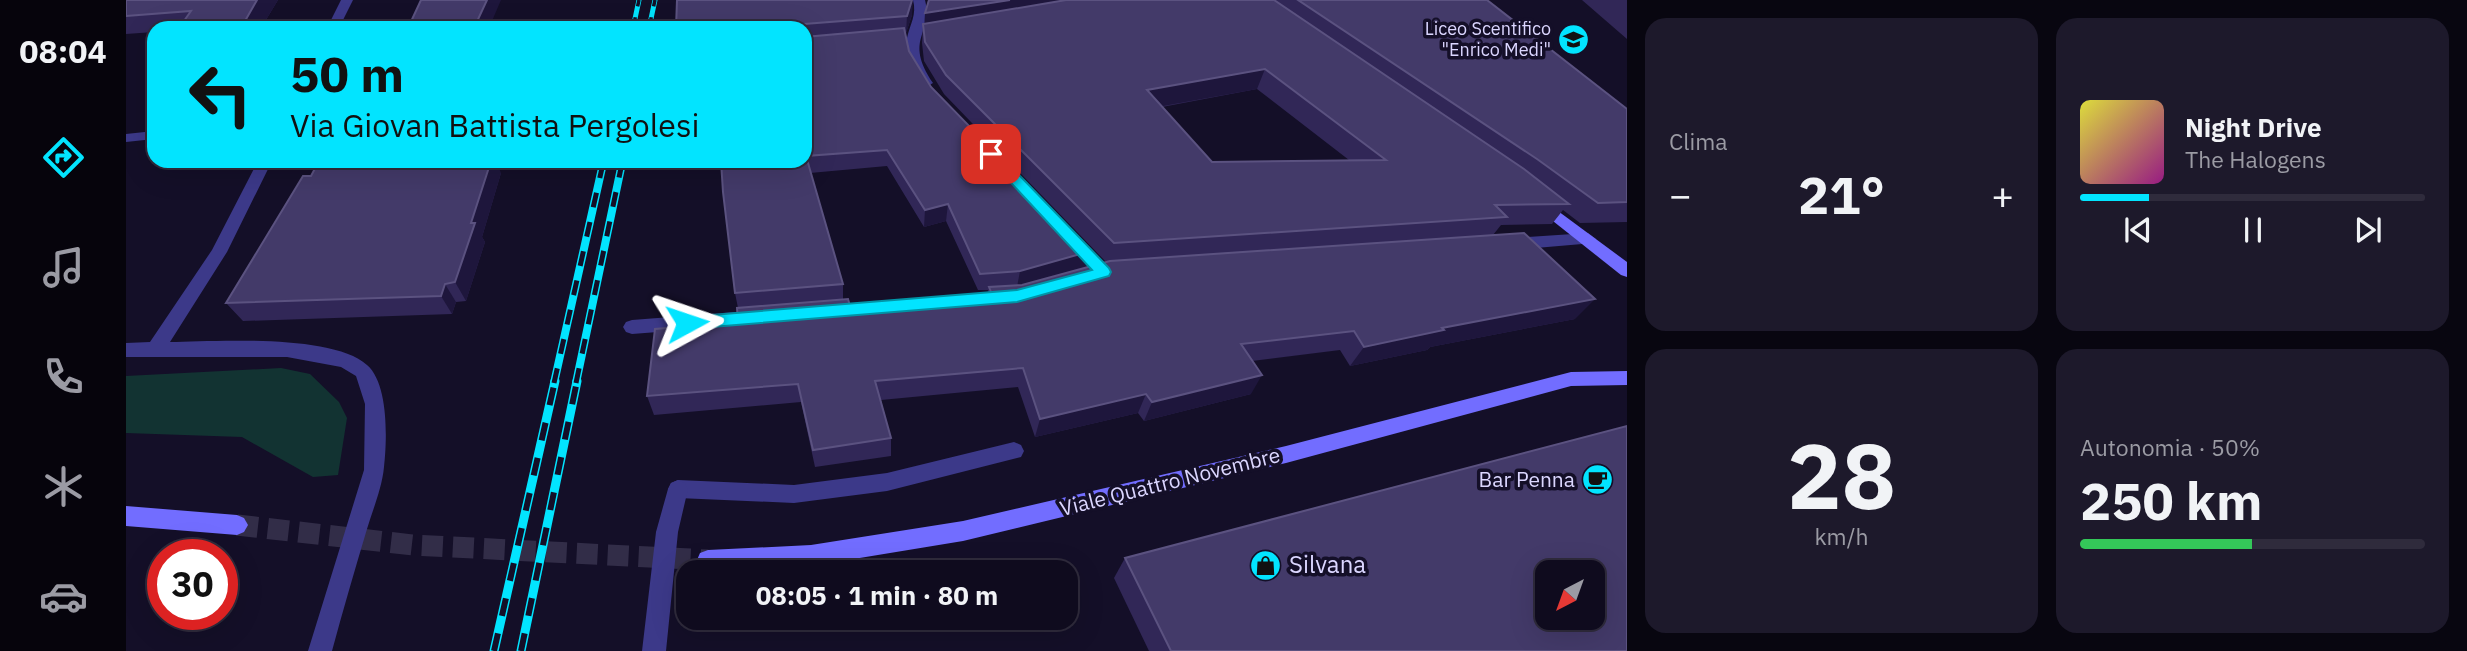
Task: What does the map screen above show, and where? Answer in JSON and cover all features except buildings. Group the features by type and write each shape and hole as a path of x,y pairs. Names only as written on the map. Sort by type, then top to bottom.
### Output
{"street":[{"path":"336,21 347,0"},
{"path":"919,0 923,10 912,38 912,51 919,72 937,99"},
{"path":"126,138 147,136"},
{"path":"155,350 219,252 261,168"},
{"path":"1525,192 1627,271"},
{"path":"1491,246 1588,239"},
{"path":"811,313 1030,293"},
{"path":"632,327 783,315"},
{"path":"126,350 295,350 347,360 362,371 373,399 376,438 374,470 320,651"},
{"name":"Viale Quattro Novembre","path":"769,560 818,556 943,537 1234,468 1571,379 1627,378"},
{"path":"654,651 667,532 678,489 794,494 887,482 1014,451"},
{"path":"126,516 237,525"}],"green space":[{"path":"281,368 310,374 339,402 347,418 338,475 313,477 242,437 126,433 126,376"}],"tunnel":[{"path":"237,525 413,545 708,560"}],"railway":[{"path":"634,21 639,0"},
{"path":"650,21 655,0"},
{"path":"554,383 602,168"},
{"path":"576,383 621,168"},
{"path":"494,651 555,381"},
{"path":"521,651 577,381"}],"place":[{"name":"Liceo Scentifico \"Enrico Medi\"","path":"1574,39"},
{"name":"Bar Penna","path":"1598,480"},
{"name":"Silvana","path":"1266,565"}],"route":[{"path":"687,323 1017,296 1103,272 991,154"}]}
